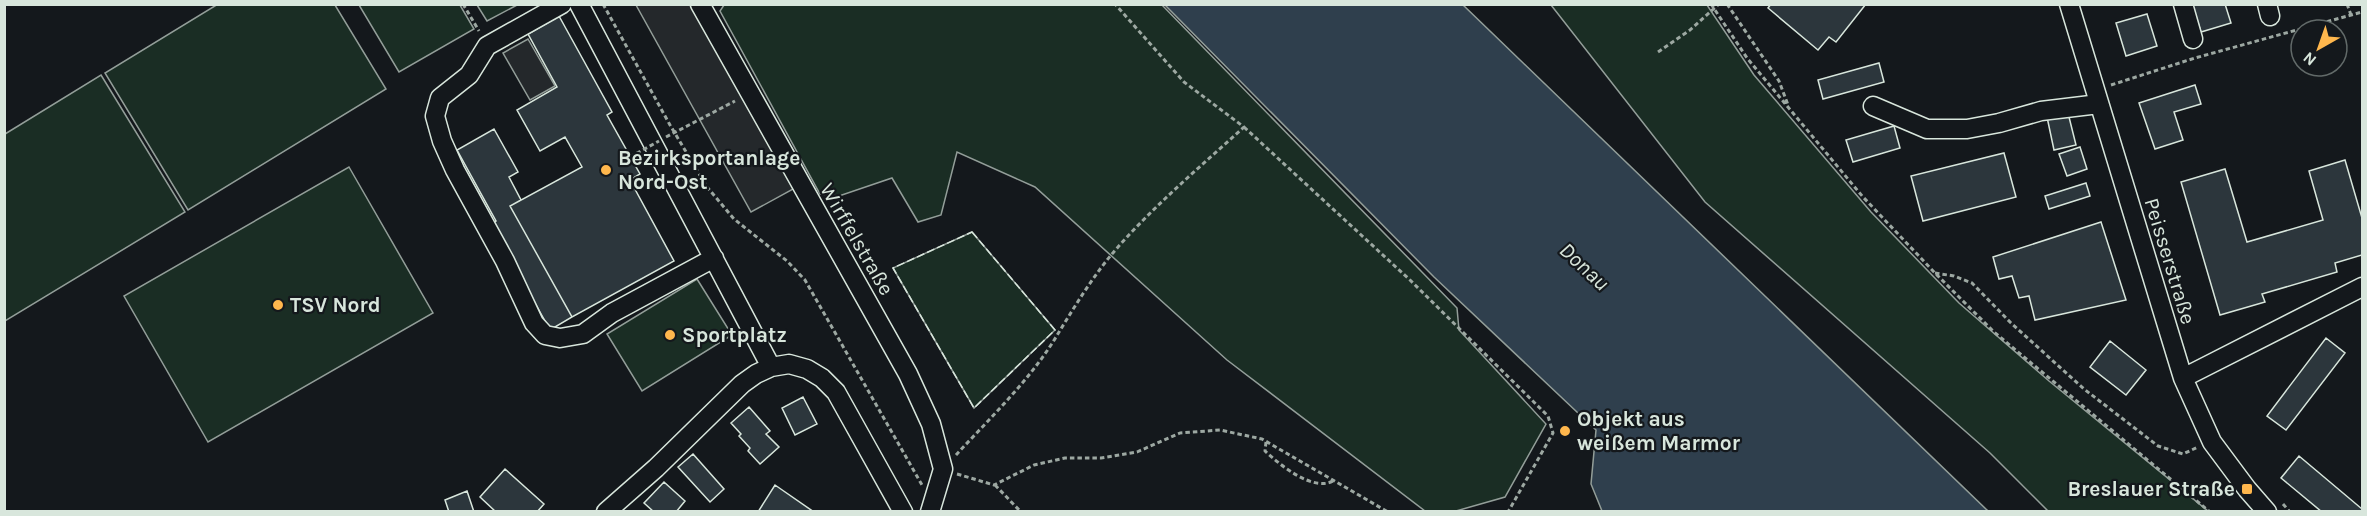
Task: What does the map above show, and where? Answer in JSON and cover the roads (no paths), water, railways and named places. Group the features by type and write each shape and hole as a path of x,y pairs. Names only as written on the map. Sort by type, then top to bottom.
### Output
{"street":[{"path":"562,4 487,46 469,75 440,98 435,116 442,141 455,170 505,261 534,323 545,335 561,338 583,334 612,314 714,258"},
{"path":"579,4 771,366"},
{"name":"Wirffelstraße","path":"700,4 908,374 932,424 943,469 931,508"},
{"name":"Peisserstraße","path":"2069,4 2183,378 2212,442 2267,512"},
{"path":"2183,4 2193,39"},
{"path":"1873,106 1927,129 1967,129 1999,123 2097,97"},
{"path":"2183,378 2362,287"},
{"path":"606,512 656,468 742,384 771,366 789,364 807,369 822,378 836,392 903,512"}],"water":[{"name":"Donau","path":"1165,5 1463,5 1988,511 1602,511 1591,484 1596,430 1434,277"}],"place":[{"name":"Bezirksportanlage Nord-Ost","path":"606,170"},
{"name":"TSV Nord","path":"278,305"},
{"name":"Sportplatz","path":"670,335"},
{"name":"Objekt aus weißem Marmor","path":"1565,431"},
{"name":"Breslauer Straße","path":"2247,489"}]}
